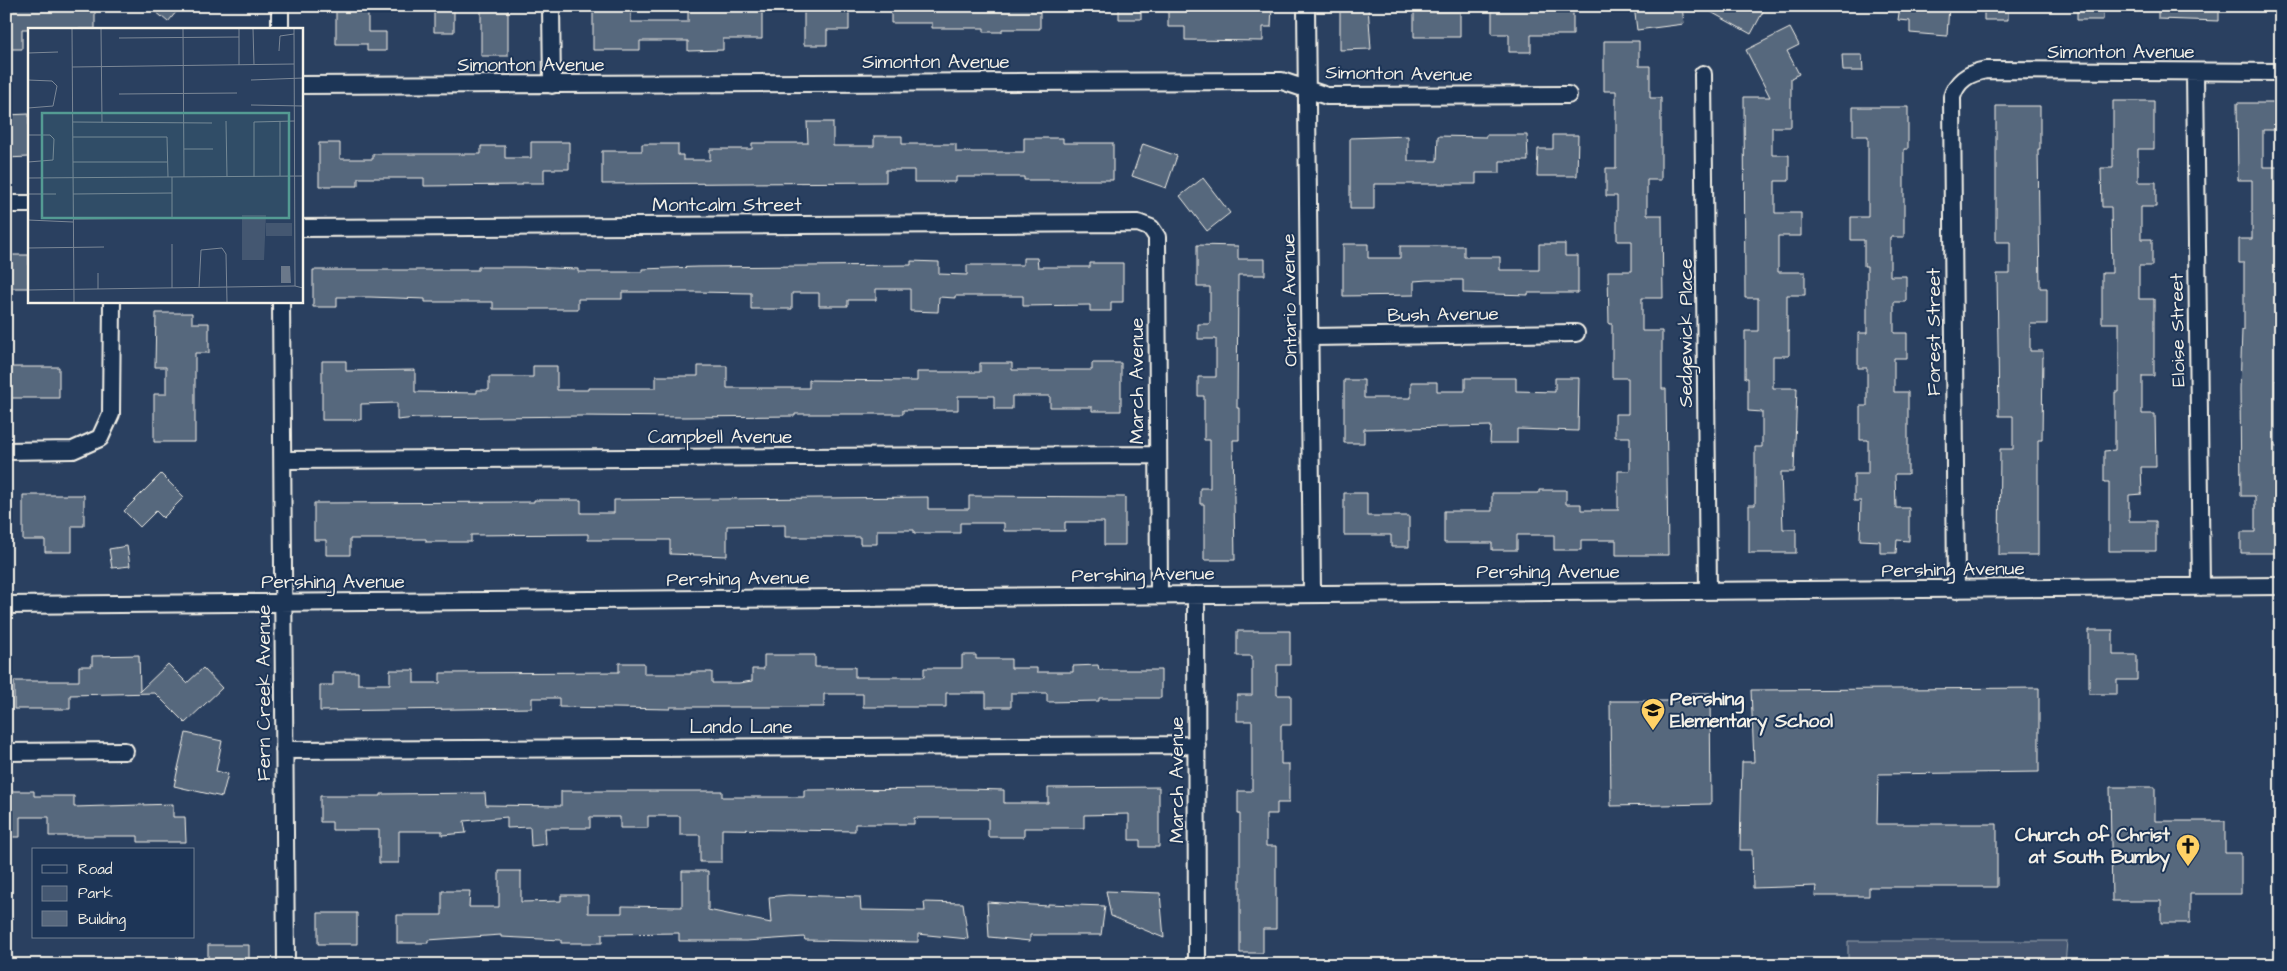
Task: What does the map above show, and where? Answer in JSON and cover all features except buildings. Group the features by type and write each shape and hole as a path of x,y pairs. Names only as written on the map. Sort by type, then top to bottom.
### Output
{"street":[{"path":"280,6 280,28"},
{"path":"551,6 552,84"},
{"name":"Ontario Avenue","path":"1306,6 1311,337 1312,593"},
{"name":"Simonton Avenue","path":"1963,79 1976,72 1986,70 2281,72"},
{"name":"Eloise Street","path":"2195,72 2201,587"},
{"name":"Sedgewick Place","path":"1704,74 1708,591"},
{"name":"Forest Street","path":"1956,590 1952,97 1955,86 1963,79"},
{"name":"Simonton Avenue","path":"302,85 1282,81 1327,96 1568,95"},
{"path":"6,204 28,204"},
{"name":"Montcalm Street","path":"302,228 1138,223 1151,228"},
{"name":"March Avenue","path":"1151,228 1157,237 1159,595"},
{"path":"6,451 73,450 100,438 111,414 112,302"},
{"name":"Fern Creek Avenue","path":"281,302 286,965"},
{"name":"Bush Avenue","path":"1311,337 1576,333"},
{"name":"Campbell Avenue","path":"282,460 1158,455"},
{"name":"Pershing Avenue","path":"6,605 2281,586"},
{"name":"March Avenue","path":"1196,595 1197,965"},
{"name":"Lando Lane","path":"284,750 1197,745"},
{"path":"6,752 125,751"}],"green space":[{"path":"1848,941 2067,941 2065,965 1848,965"}],"place":[{"name":"Pershing Elementary School","path":"1653,731"},
{"name":"Church of Christ at South Bumby","path":"2188,867"}]}
